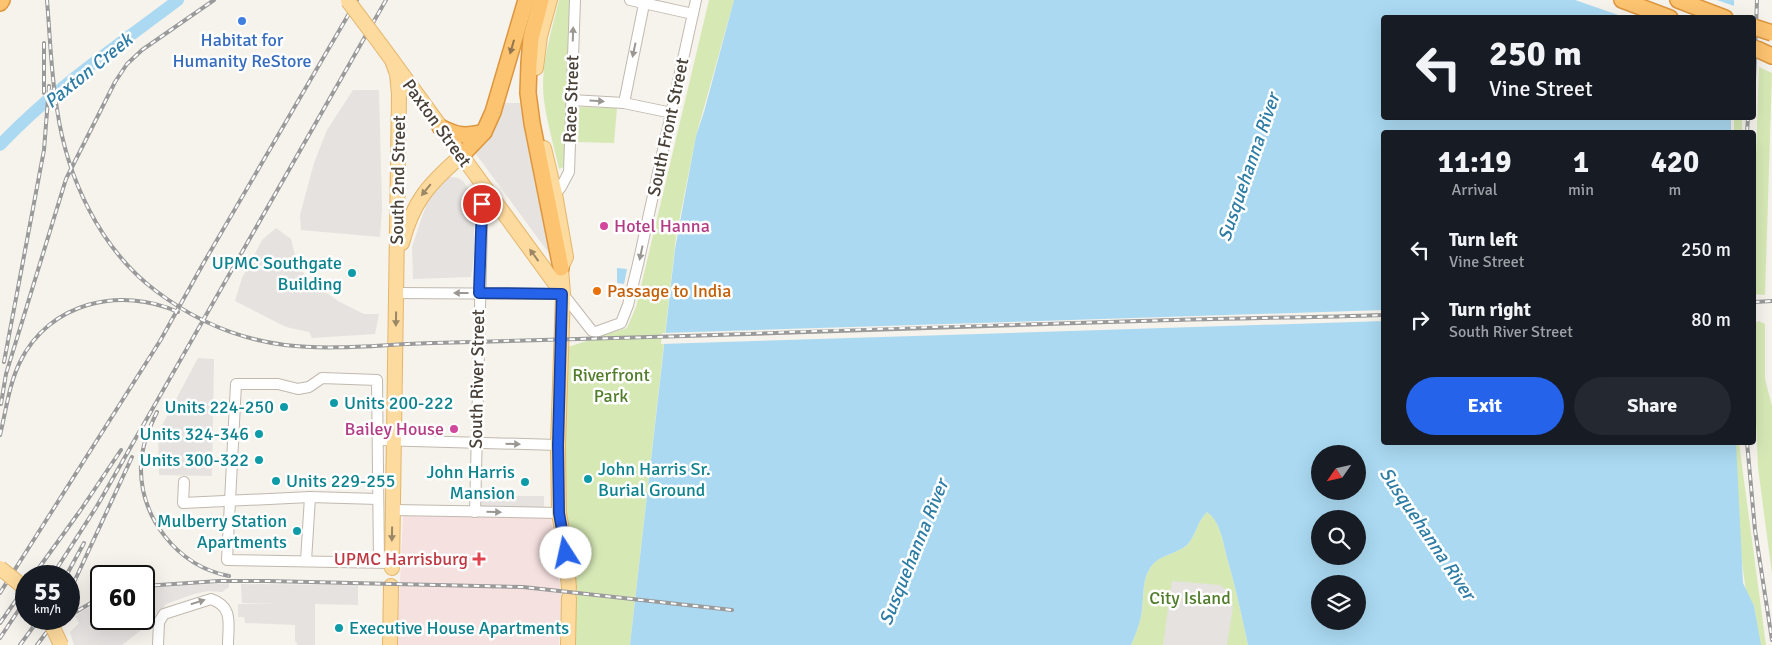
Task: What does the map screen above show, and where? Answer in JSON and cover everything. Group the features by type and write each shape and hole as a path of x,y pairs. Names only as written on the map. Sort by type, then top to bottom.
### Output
{"highway":[{"path":"460,156 484,132 499,95 526,0"},
{"path":"541,0 531,38 528,64 528,93 532,123 561,268"},
{"path":"1622,0 1662,15"},
{"path":"1678,0 1717,15"},
{"path":"1756,28 1772,33"},
{"path":"440,127 456,135 469,136 484,132"}],"main road":[{"name":"Paxton Street","path":"348,0 562,294"},
{"path":"550,0 540,36 535,80 537,114 555,194 566,257 561,268 558,445 559,513 566,553 569,593 568,645"},
{"name":"South 2nd Street","path":"387,564 393,510 399,120 399,82 392,60"},
{"path":"399,120 408,111 415,108 429,111"},
{"name":"South 2nd Street","path":"397,270 404,235 413,209 429,186 460,156"},
{"path":"0,568 15,580"},
{"path":"390,645 391,586"},
{"path":"54,630 61,645"}],"street":[{"name":"Race Street","path":"555,194 569,172 575,0"},
{"path":"630,0 642,1 693,14"},
{"name":"South Front Street","path":"562,294 592,331 596,332 621,323 628,305 636,272 696,0"},
{"path":"624,103 643,9 642,1"},
{"path":"571,100 624,103 672,113"},
{"name":"South River Street","path":"475,512 483,185"},
{"path":"397,293 562,294"},
{"path":"322,378 377,380 378,440 378,499 387,564 227,560 236,384 278,384 298,389 309,387 322,378"},
{"path":"378,440 558,445"},
{"path":"184,482 183,503 231,499 310,497 378,499"},
{"path":"306,561 310,497"},
{"path":"393,510 559,513"},
{"path":"158,645 161,616 210,599 224,605 228,613 228,645"}],"shaded area":[{"path":"353,90 379,90 382,209 380,237 301,230 300,215 314,163 327,130"},
{"path":"505,103 520,103 551,256 473,150 495,124"},
{"path":"449,177 458,178 464,182 470,192 474,224 474,256 471,277 413,279 412,247 423,214 434,191 442,181"},
{"path":"276,228 291,239 298,267 315,285 338,301 364,314 379,314 375,334 312,338 309,332 286,327 235,301 242,278 262,240"},
{"path":"198,358 214,359 212,476 159,475 158,433"},
{"path":"479,496 544,496 544,507 480,508"},
{"name":"UPMC Harrisburg","path":"403,516 551,517 562,600 559,645 397,645"},
{"path":"1172,581 1220,585 1229,592 1233,607 1227,645 1163,645"},
{"path":"229,583 229,587 222,592 208,591 194,594 166,604 155,619 155,587"},
{"path":"241,584 358,585 358,605 315,604 315,645 298,645 295,641 295,625 245,623 244,617 238,617 238,604 275,604 242,603"},
{"path":"90,607 90,630 141,630 122,645 74,645 70,632 72,630 80,630 80,613"}],"green space":[{"path":"559,0 572,0 566,166 559,169 547,117 543,87 547,50"},
{"name":"Riverfront Park","path":"709,0 734,0 696,136 676,237 630,645 574,645 575,576 567,514 564,399 565,348 627,328 636,307"},
{"path":"1759,67 1772,73 1765,295 1756,294 1756,158"},
{"path":"579,107 617,108 614,143 578,142"},
{"path":"1734,120 1742,120 1742,130 1734,130"},
{"path":"1758,321 1765,324 1765,379 1772,406 1772,574 1758,468 1756,323"},
{"path":"1729,445 1739,445 1766,645 1760,645 1754,605 1747,599 1736,518"},
{"name":"City Island","path":"1207,512 1219,528 1248,645 1131,645 1140,620 1146,576 1149,570 1156,561 1187,545"}],"water":[{"name":"Susquehanna River","path":"734,0 1734,0 1734,15 1381,15 1381,120 1731,120 1731,130 1381,130 1381,445 1736,445 1743,583 1754,606 1761,645 1248,645 1219,528 1207,512 1187,545 1156,561 1149,570 1146,576 1140,620 1131,645 630,645 675,249 696,136"},
{"path":"617,268 627,269 624,284 617,283"}],"pier":[{"path":"1575,0 1717,0 1737,7 1736,15 1618,15"},
{"path":"1381,310 1381,321 661,344 662,333"}],"waterway":[{"name":"Paxton Creek","path":"0,145 64,87 178,0"}],"railway":[{"path":"47,0 53,82 62,135 69,161 89,210 118,255 156,291 201,319 217,327 250,338 304,347 341,347 970,326 1381,315"},
{"path":"1,404 6,374 66,179 115,82 127,64 142,50 214,0"},
{"path":"0,593 160,341 357,0"},
{"path":"59,565 97,506 386,0"},
{"path":"1756,27 1757,0"},
{"path":"44,43 44,93"},
{"path":"4,362 44,150 49,86"},
{"path":"1747,130 1748,120"},
{"path":"0,435 10,388 16,370 33,342 49,325 68,313 88,305 111,301 133,300 156,304 178,312"},
{"path":"1756,302 1772,301"},
{"path":"157,412 146,437 141,464 142,484 154,520 165,536 193,562 229,576"},
{"path":"1747,445 1755,530 1772,640"},
{"path":"41,565 121,450"},
{"path":"80,569 132,457"},
{"path":"72,565 84,543"},
{"path":"155,585 219,581 267,581 523,587 732,610"},
{"path":"0,623 15,602"},
{"path":"80,609 90,604"},
{"path":"0,638 15,616"},
{"path":"20,645 31,630"},
{"path":"37,645 50,630"}],"place":[{"name":"Habitat for Humanity ReStore","path":"242,21"},
{"name":"Hotel Hanna","path":"604,226"},
{"name":"UPMC Southgate Building","path":"352,273"},
{"name":"Passage to India","path":"597,291"},
{"name":"Units 200-222","path":"334,403"},
{"name":"Units 224-250","path":"284,407"},
{"name":"Bailey House","path":"454,429"},
{"name":"Units 324-346","path":"259,434"},
{"name":"Units 300-322","path":"259,460"},
{"name":"John Harris Sr. Burial Ground","path":"588,479"},
{"name":"Units 229-255","path":"276,481"},
{"name":"John Harris Mansion","path":"525,482"},
{"name":"Mulberry Station Apartments","path":"297,531"},
{"name":"UPMC Harrisburg","path":"479,559"},
{"name":"Executive House Apartments","path":"339,628"}],"route":[{"path":"482,204 479,293 562,294 558,445 559,513 566,553"}]}
